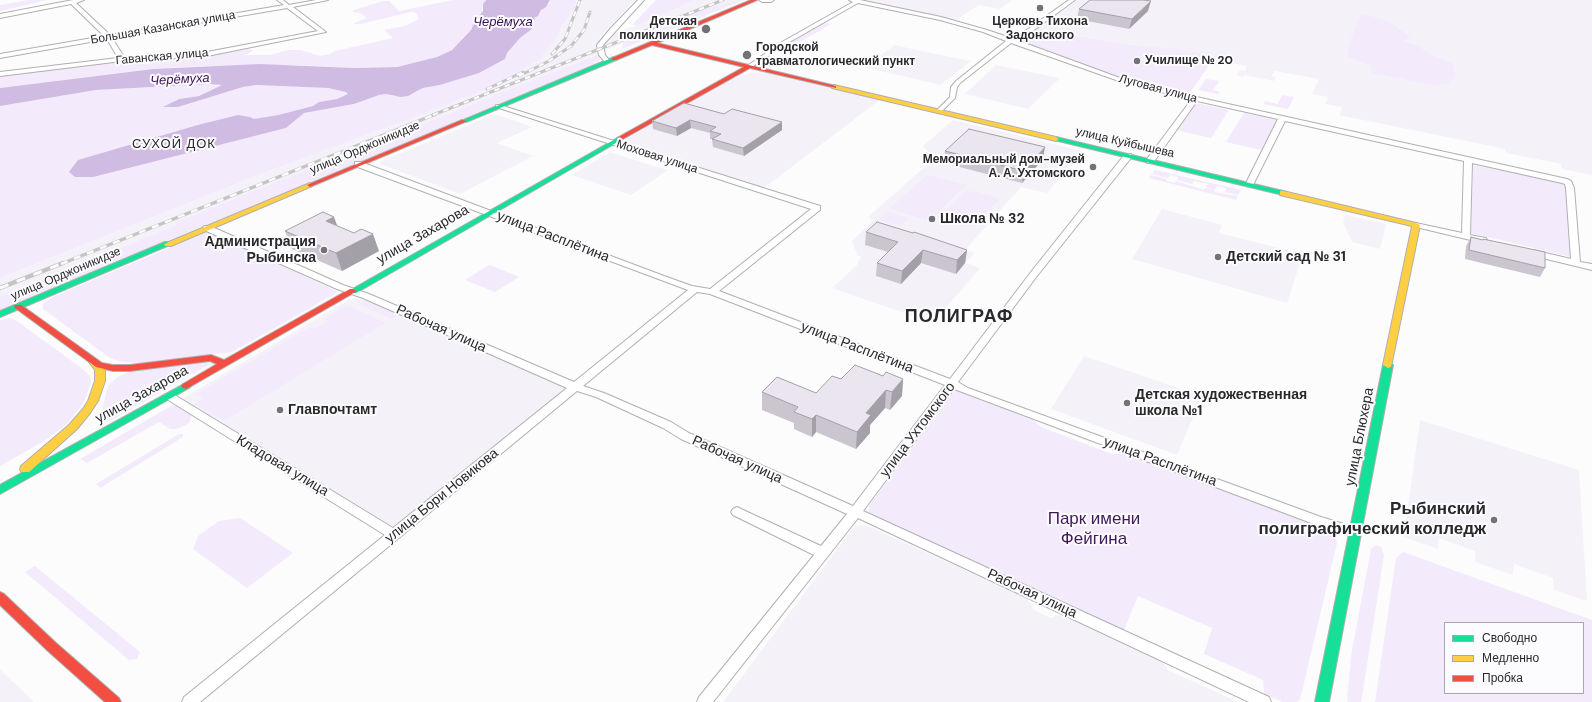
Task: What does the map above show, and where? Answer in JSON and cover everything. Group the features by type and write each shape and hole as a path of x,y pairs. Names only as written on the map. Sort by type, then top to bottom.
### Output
{"street":[{"path":"0,16 81,0"},
{"path":"280,0 289,6"},
{"name":"Большая Казанская улица","path":"0,56 325,0"},
{"path":"607,61 602,55 600,45 612,30 641,0"},
{"name":"улица Орджоникидзе","path":"0,314 755,0"},
{"path":"762,0 771,0"},
{"path":"940,111 953,97 954,87 958,82 1013,40 1072,0"},
{"name":"Луговая улица","path":"855,1 941,19 1013,40 1118,79 1195,99 1554,178 1568,183 1570,188 1576,263"},
{"name":"улица Захарова","path":"0,490 226,364 488,213 750,66 784,43 855,1"},
{"path":"72,2 108,37 116,47 122,60"},
{"name":"Гаванская улица","path":"0,74 122,60 207,54 323,32 289,6"},
{"name":"улица Куйбышева","path":"651,43 1490,242"},
{"path":"1150,161 1195,99"},
{"name":"Моховая улица","path":"498,106 817,208 712,292"},
{"path":"1249,185 1282,119"},
{"name":"улица Ухтомского","path":"704,702 855,513 1034,274 1128,156"},
{"path":"1466,236 1468,160"},
{"name":"улица Расплётина","path":"358,164 661,278 695,289 712,292 1002,404 1318,521 1356,532"},
{"name":"улица Блюхера","path":"1322,702 1416,224"},
{"name":"Рабочая улица","path":"206,228 575,387 600,395 660,422 685,436 1264,702"},
{"path":"1525,251 1592,267"},
{"name":"улица Бори Новикова","path":"189,702 695,289"},
{"path":"18,307 99,365 113,368 140,367 211,358 226,364"},
{"path":"94,362 100,370 101,375 98,390"},
{"path":"0,490 73,427 87,411 104,382 114,375 140,367"},
{"name":"Кладовая улица","path":"169,396 395,535"},
{"path":"737,512 823,553"},
{"path":"0,597 52,647 114,702"}],"shaded area":[{"path":"577,0 635,0 598,39 637,25 696,0 738,0 690,15 547,75 175,223 176,225 0,297 0,278 269,171 463,98 516,73 543,58 542,56 575,7"},
{"path":"857,0 1012,0 1000,9 979,5 954,21"},
{"path":"1078,0 1592,0 1592,175 1562,169 1561,164 1506,153 1505,149 1339,115 1342,107 1325,104 1328,97 1312,94 1319,79 1275,71 1272,76 1276,77 1274,81 1244,75 1243,77 1237,75 1240,70 1245,71 1247,66 1220,61 1222,57 1177,49 1122,44 1039,28"},
{"path":"895,45 971,61 941,85 863,67"},
{"path":"996,65 1060,78 1028,109 965,94"},
{"path":"765,72 881,99 764,188 621,142 733,79 749,73"},
{"path":"495,114 532,127 497,143 533,156 460,194 380,164 380,162"},
{"name":"Школа № 32","path":"953,120 1082,151 1047,193 1021,187 965,250 975,253 965,263 980,268 933,323 832,288 858,264 858,261 862,257 856,255 857,254 852,241 872,222 869,216 934,159 923,146"},
{"path":"610,152 668,170 631,195 572,175"},
{"name":"Детский сад № 31","path":"1162,209 1222,225 1219,233 1303,254 1287,303 1132,259"},
{"path":"1345,215 1386,224 1380,249 1352,242 1343,222"},
{"path":"356,298 363,299 565,387 565,390 400,524 390,525 182,399 348,300"},
{"name":"Детская художественная школа №1","path":"1084,356 1202,396 1177,455 1051,409"},
{"name":"Рыбинский полиграфический колледж","path":"1420,420 1579,470 1587,601 1554,590 1553,578 1514,564 1513,575 1475,562 1475,551 1439,538 1438,549 1404,537"},
{"path":"858,525 870,527 1025,597 1032,605 1033,610 1051,618 1056,615 1064,615 1154,657 1164,664 1168,670 1238,702 723,702 853,528"},
{"path":"0,669 34,702 0,702"}],"green space":[{"path":"29,0 48,0 0,11 0,5"},
{"path":"453,0 486,0 483,4 482,17 477,19 471,30 452,50 437,57 397,67 354,68 295,65 206,66 152,69 0,88 0,76 86,65 113,63 149,64 157,59 204,55 249,48 253,51 244,55 271,55 288,50 301,50 320,56 330,54 335,51 393,38 384,30 405,26 419,19 416,13 411,12 361,24 355,24 354,23 367,18 360,13 352,12 354,10 383,1 389,1 399,11"},
{"path":"550,0 577,0 575,7 562,26 555,40 542,56 543,58 516,73 476,93 446,105 269,171 0,278 0,106 96,90 209,84 222,85 199,96 179,99 164,107 178,107 243,87 256,85 328,88 347,92 349,94 337,99 319,102 313,106 278,115 254,119 250,117 230,117 140,142 277,130 286,128 304,113 354,104 379,95 386,94 393,96 415,93 423,88 440,85 479,73 505,59 507,53 520,38 532,29 530,26 533,18 538,16 541,10 549,4"},
{"path":"656,0 696,0 637,25 632,25"},
{"path":"738,0 744,0 622,49 623,43 702,10"},
{"path":"1362,14 1386,20 1410,38 1402,41 1420,46 1429,54 1453,63 1455,76 1448,84 1433,85 1372,73 1371,65 1348,58 1348,47"},
{"path":"823,23 831,24 793,46 785,44"},
{"path":"1037,28 1122,44 1177,49 1222,57 1217,66 1210,64 1190,93 1185,94 1120,78 1020,41"},
{"path":"599,54 600,60 593,65 0,311 0,297 176,225 174,223"},
{"path":"1206,79 1219,81 1213,90 1220,92 1218,94 1198,90"},
{"path":"1282,95 1294,97 1288,109 1264,104 1265,101 1278,104"},
{"path":"1196,103 1229,110 1211,138 1176,130"},
{"path":"1244,113 1277,120 1261,150 1226,142"},
{"path":"1473,165 1557,180 1564,183 1566,187 1571,257 1471,233"},
{"path":"1155,170 1241,190 1238,195 1225,192 1226,188 1217,186 1215,190 1206,187 1208,184 1194,181 1192,184 1177,180 1178,177 1170,175 1168,178 1152,174"},
{"path":"927,175 966,185 930,221 889,209"},
{"path":"1151,175 1167,179 1166,181 1175,183 1176,181 1204,190 1205,188 1215,190 1214,192 1238,196 1236,200 1149,178"},
{"path":"967,191 992,196 997,198 998,201 974,225 964,226 942,218 942,214 963,193"},
{"path":"888,211 909,218 901,226 879,220"},
{"path":"207,232 338,292 232,352 142,363 122,362 110,358 43,309 45,302 55,296"},
{"path":"489,265 519,277 495,292 465,280"},
{"path":"366,300 398,315 391,319 359,304"},
{"path":"347,305 385,323 224,421 195,404 203,398 196,394 310,327 314,329 328,321 324,319"},
{"path":"10,318 17,321 84,370 90,376 91,383 84,402 67,424 44,441 0,466 0,320"},
{"path":"204,362 210,364 115,418 107,422 101,420 101,414 108,386 117,377 129,372"},
{"name":"Парк имени Фейгина","path":"954,390 1033,420 1041,427 1112,454 1125,454 1333,532 1337,543 1300,700 1296,702 1283,702 1264,694 1263,680 1204,654 1212,628 1138,596 1124,630 875,517 869,512 869,506"},
{"path":"175,405 191,415 190,422 186,425 176,429 170,429 159,422 87,463 80,459 171,406"},
{"path":"179,434 183,434 183,437 100,488 96,484"},
{"path":"240,518 293,553 247,588 193,549 198,536 219,521"},
{"path":"1376,545 1381,547 1384,555 1363,691 1361,702 1350,702 1347,701 1351,656 1371,549"},
{"path":"1403,552 1592,620 1592,702 1375,702 1396,558"},
{"path":"35,566 140,652 137,659 129,660 25,572"}],"water":[{"name":"Черёмуха","path":"486,0 550,0 538,16 534,18 535,19 530,26 532,29 520,38 507,53 505,59 479,73 440,85 423,88 408,96 401,97 386,94 379,95 354,104 304,113 286,128 93,177 75,177 69,172 78,160 201,124 238,115 254,119 278,115 313,106 319,102 337,99 348,94 346,92 328,88 256,85 243,87 178,107 163,107 179,99 199,96 222,85 209,84 96,90 0,106 0,88 153,69 260,64 354,68 397,67 437,57 452,50 471,30 475,21 481,17 480,15 483,11 483,4"}],"building":[{"path":"1090,0 1151,1 1132,19 1079,9"},
{"path":"684,103 724,114 732,109 782,122 743,148 712,139 721,134 710,131 716,127 690,120 676,128 652,121"},
{"path":"969,129 1045,147 1024,171 945,151"},
{"path":"323,212 334,217 326,221 354,233 361,229 373,234 336,253 285,231"},
{"path":"877,222 913,233 914,232 967,250 957,260 923,250 902,271 877,263 898,242 866,232"},
{"path":"1471,237 1545,252 1545,268 1469,250"},
{"path":"855,365 883,376 886,372 903,379 892,392 886,390 866,413 871,415 857,432 816,415 812,419 794,412 798,407 762,392 777,377 816,393 832,376 841,379"}],"railway":[{"path":"552,54 565,39 580,0"},
{"path":"433,115 723,0"},
{"path":"519,76 549,61 571,46 584,30 590,12"},
{"path":"487,89 523,72"},
{"path":"61,264 436,114"},
{"path":"0,288 63,263"}],"traffic: fast":[{"path":"464,121 614,59"},
{"path":"353,291 619,139"},
{"path":"1056,139 1283,193"},
{"path":"0,314 168,244"},
{"path":"1322,702 1388,365"},
{"path":"0,490 186,386"}],"traffic: slow":[{"path":"834,87 1056,139"},
{"path":"168,244 310,185"},
{"path":"1283,193 1416,225 1388,365"},
{"path":"25,469 73,427 87,411 93,401 100,381 100,370 94,362"}],"traffic: jam":[{"path":"614,59 755,0"},
{"path":"651,43 834,87"},
{"path":"619,139 750,66"},
{"path":"310,185 464,121"},
{"path":"186,386 353,291"},
{"path":"18,307 99,365 113,368 130,368 211,358 225,364"},
{"path":"0,597 52,647 114,702"}],"place":[{"name":"Церковь Тихона Задонского","path":"1040,8"},
{"name":"Детская поликлиника","path":"706,29"},
{"name":"Городской травматологический пункт","path":"747,55"},
{"name":"Училище № 20","path":"1137,61"},
{"name":"Мемориальный дом-музей А. А. Ухтомского","path":"1093,167"},
{"name":"Школа № 32","path":"932,219"},
{"name":"Администрация Рыбинска","path":"324,250"},
{"name":"Детский сад № 31","path":"1218,257"},
{"name":"Детская художественная школа №1","path":"1127,403"},
{"name":"Главпочтамт","path":"280,410"},
{"name":"Рыбинский полиграфический колледж","path":"1494,520"}],"district":[{"name":"СУХОЙ ДОК","path":"174,145"},
{"name":"ПОЛИГРАФ","path":"959,317"}]}
